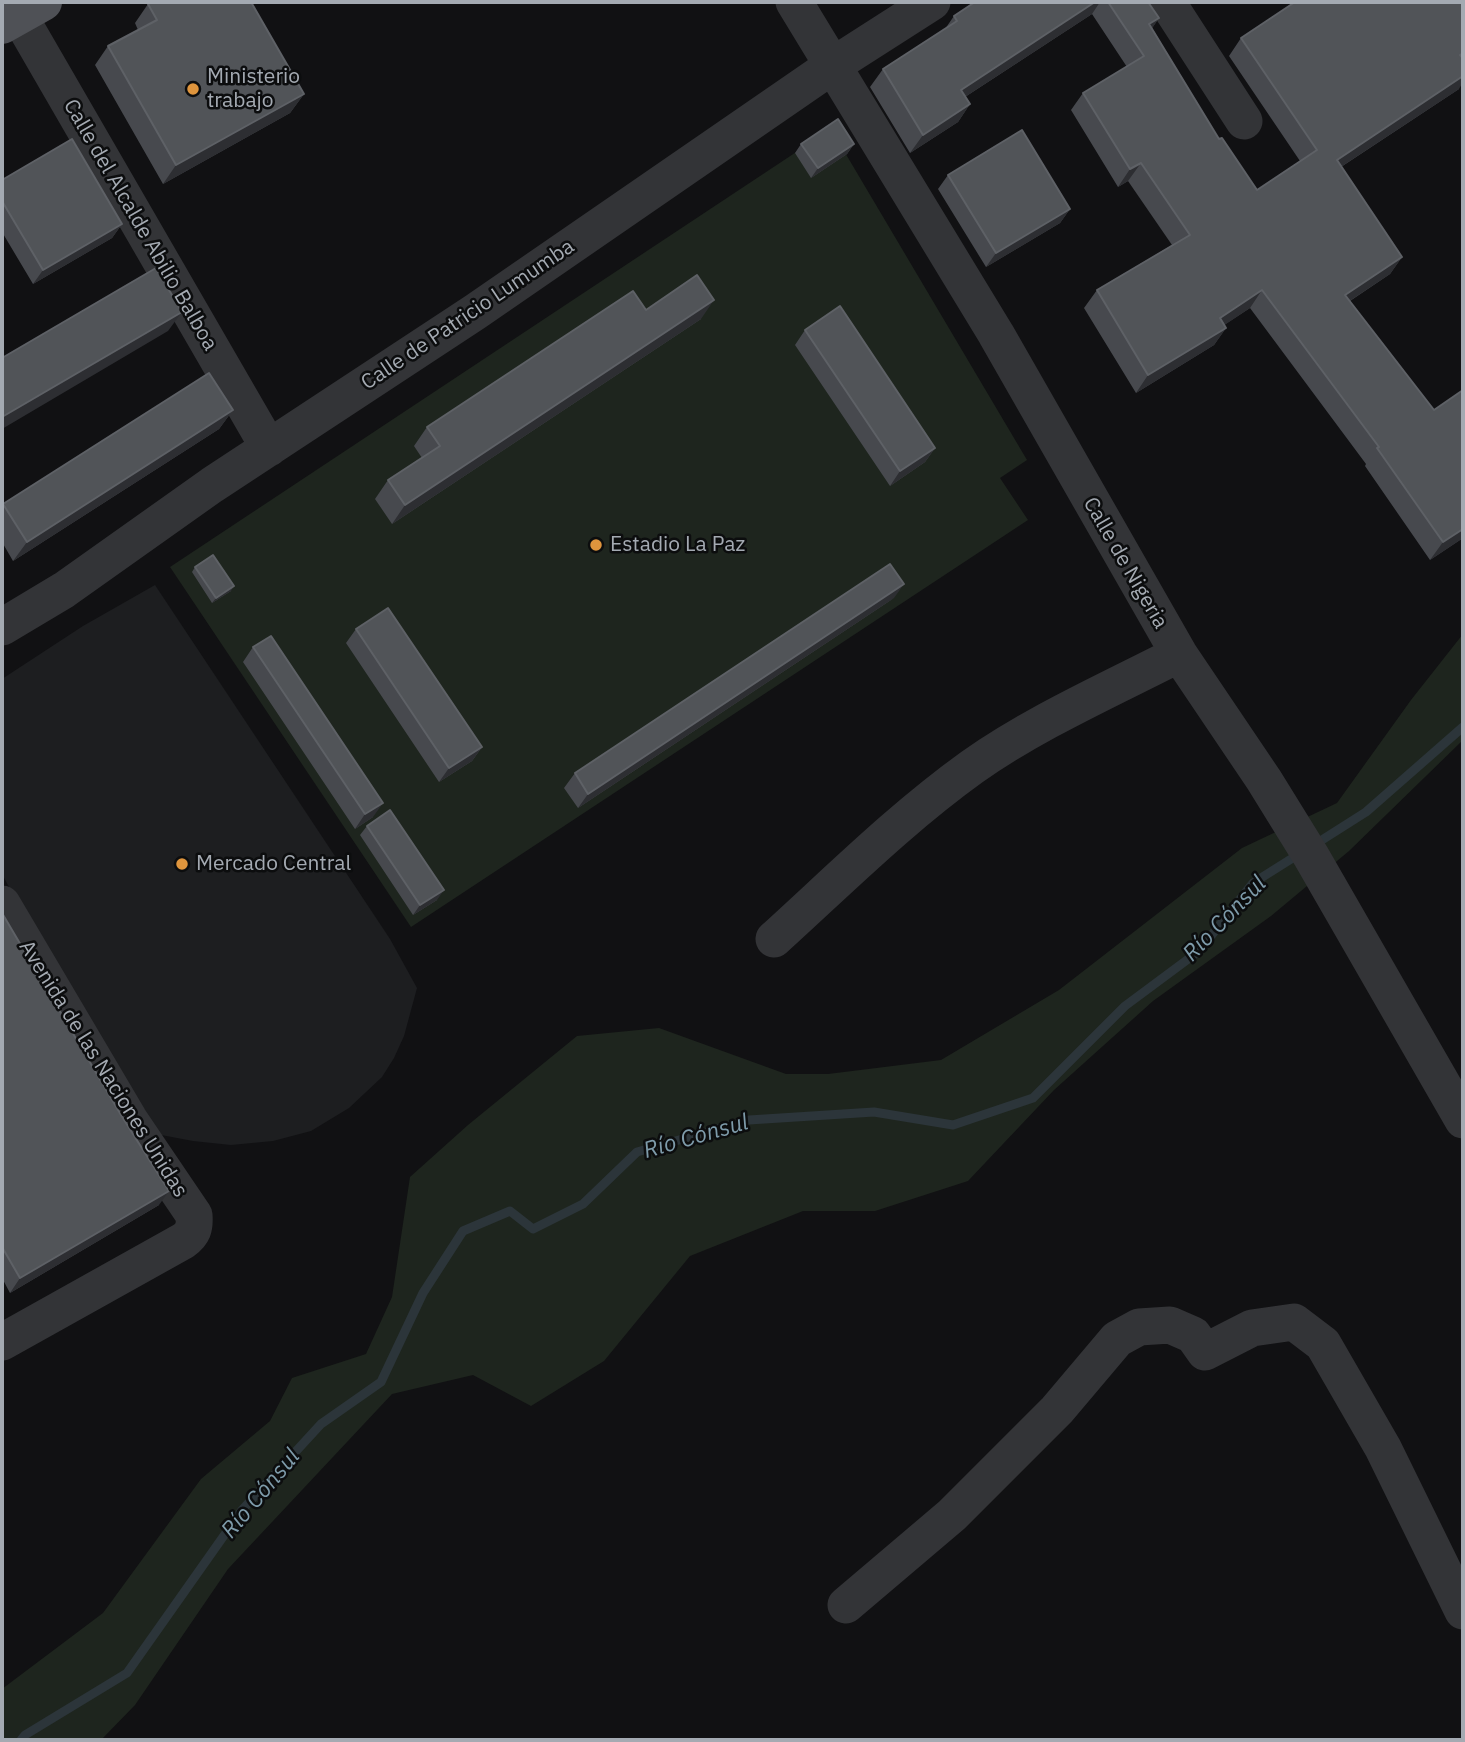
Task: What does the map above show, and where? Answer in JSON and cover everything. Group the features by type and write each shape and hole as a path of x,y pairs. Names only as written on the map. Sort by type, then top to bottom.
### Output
{"street":[{"name":"Calle de Nigeria","path":"794,2 996,334 1179,654 1264,780 1311,856 1463,1119"},
{"name":"Calle de Patricio Lumumba","path":"2,627 64,590 138,536 475,312 832,66 932,2"},
{"path":"1167,2 1244,121"},
{"name":"Calle del Alcalde Abilio Balboa","path":"19,11 269,449"},
{"path":"774,939 919,808 974,766 1034,728 1179,654"},
{"name":"Avenida de las Naciones Unidas","path":"2,904 129,1119 194,1215 192,1235 2,1342"},
{"path":"846,1605 952,1516 1057,1410 1117,1339 1139,1327 1170,1325 1193,1335 1205,1352 1252,1328 1294,1322 1323,1344 1383,1448 1463,1611"}],"shaded area":[{"name":"Estadio La Paz","path":"831,129 1027,460 1000,478 1028,520 411,927 170,567"},
{"name":"Mercado Central","path":"155,585 390,939 417,988 404,1036 382,1077 349,1108 311,1131 273,1141 231,1145 193,1141 156,1134 137,1124 2,874 2,679 83,626"},
{"path":"1463,634 1463,740 1349,851 1271,916 1153,1001 1054,1090 968,1181 875,1211 803,1211 690,1256 604,1361 531,1406 473,1375 392,1394 228,1569 135,1705 101,1740 2,1740 2,1689 103,1613 201,1479 270,1421 292,1378 366,1354 392,1297 410,1177 468,1125 577,1036 659,1028 786,1074 828,1074 941,1060 1059,990 1242,848 1337,803 1411,700"}],"building":[{"name":"Ministerio trabajo","path":"251,2 304,94 176,165 108,46 157,20 148,4"},
{"path":"975,2 1095,2 961,90 970,104 923,135 883,69 957,21 954,16"},
{"path":"1108,2 1148,2 1159,18 1149,24 1219,139 1222,138 1257,190 1317,150 1241,38 1295,2 1463,2 1463,53 1460,55 1463,59 1463,76 1337,160 1402,257 1345,295 1434,410 1463,390 1463,529 1443,542 1377,448 1379,447 1262,290 1220,318 1226,328 1148,375 1097,290 1190,235 1141,163 1130,169 1083,93 1144,56"},
{"path":"838,119 854,144 818,168 801,144"},
{"path":"1022,130 1070,209 996,253 948,175"},
{"path":"72,139 122,224 43,270 2,201 2,180"},
{"path":"156,268 182,312 2,417 2,358"},
{"path":"697,275 714,300 405,505 388,480 440,446 427,427 633,291 646,310"},
{"path":"840,306 935,448 900,471 805,330"},
{"path":"209,373 233,410 27,542 3,504"},
{"path":"213,555 234,586 216,598 195,567"},
{"path":"890,564 904,584 588,794 575,773"},
{"path":"388,608 482,747 449,768 356,629"},
{"path":"271,636 383,803 365,814 253,647"},
{"path":"390,810 444,890 420,905 367,826"},
{"path":"2,913 169,1191 20,1278 2,1247"}],"waterway":[{"name":"Río Cónsul","path":"1314,845 1366,812 1463,727"},
{"name":"Río Cónsul","path":"21,1740 127,1673 242,1510 321,1424 381,1382 423,1293 463,1231 510,1211 533,1229 583,1204 637,1152 749,1120 874,1112 953,1125 1033,1098 1125,1006 1199,951 1253,883 1299,854"}],"place":[{"name":"Ministerio trabajo","path":"193,89"},
{"name":"Estadio La Paz","path":"596,545"},
{"name":"Mercado Central","path":"182,864"}]}
